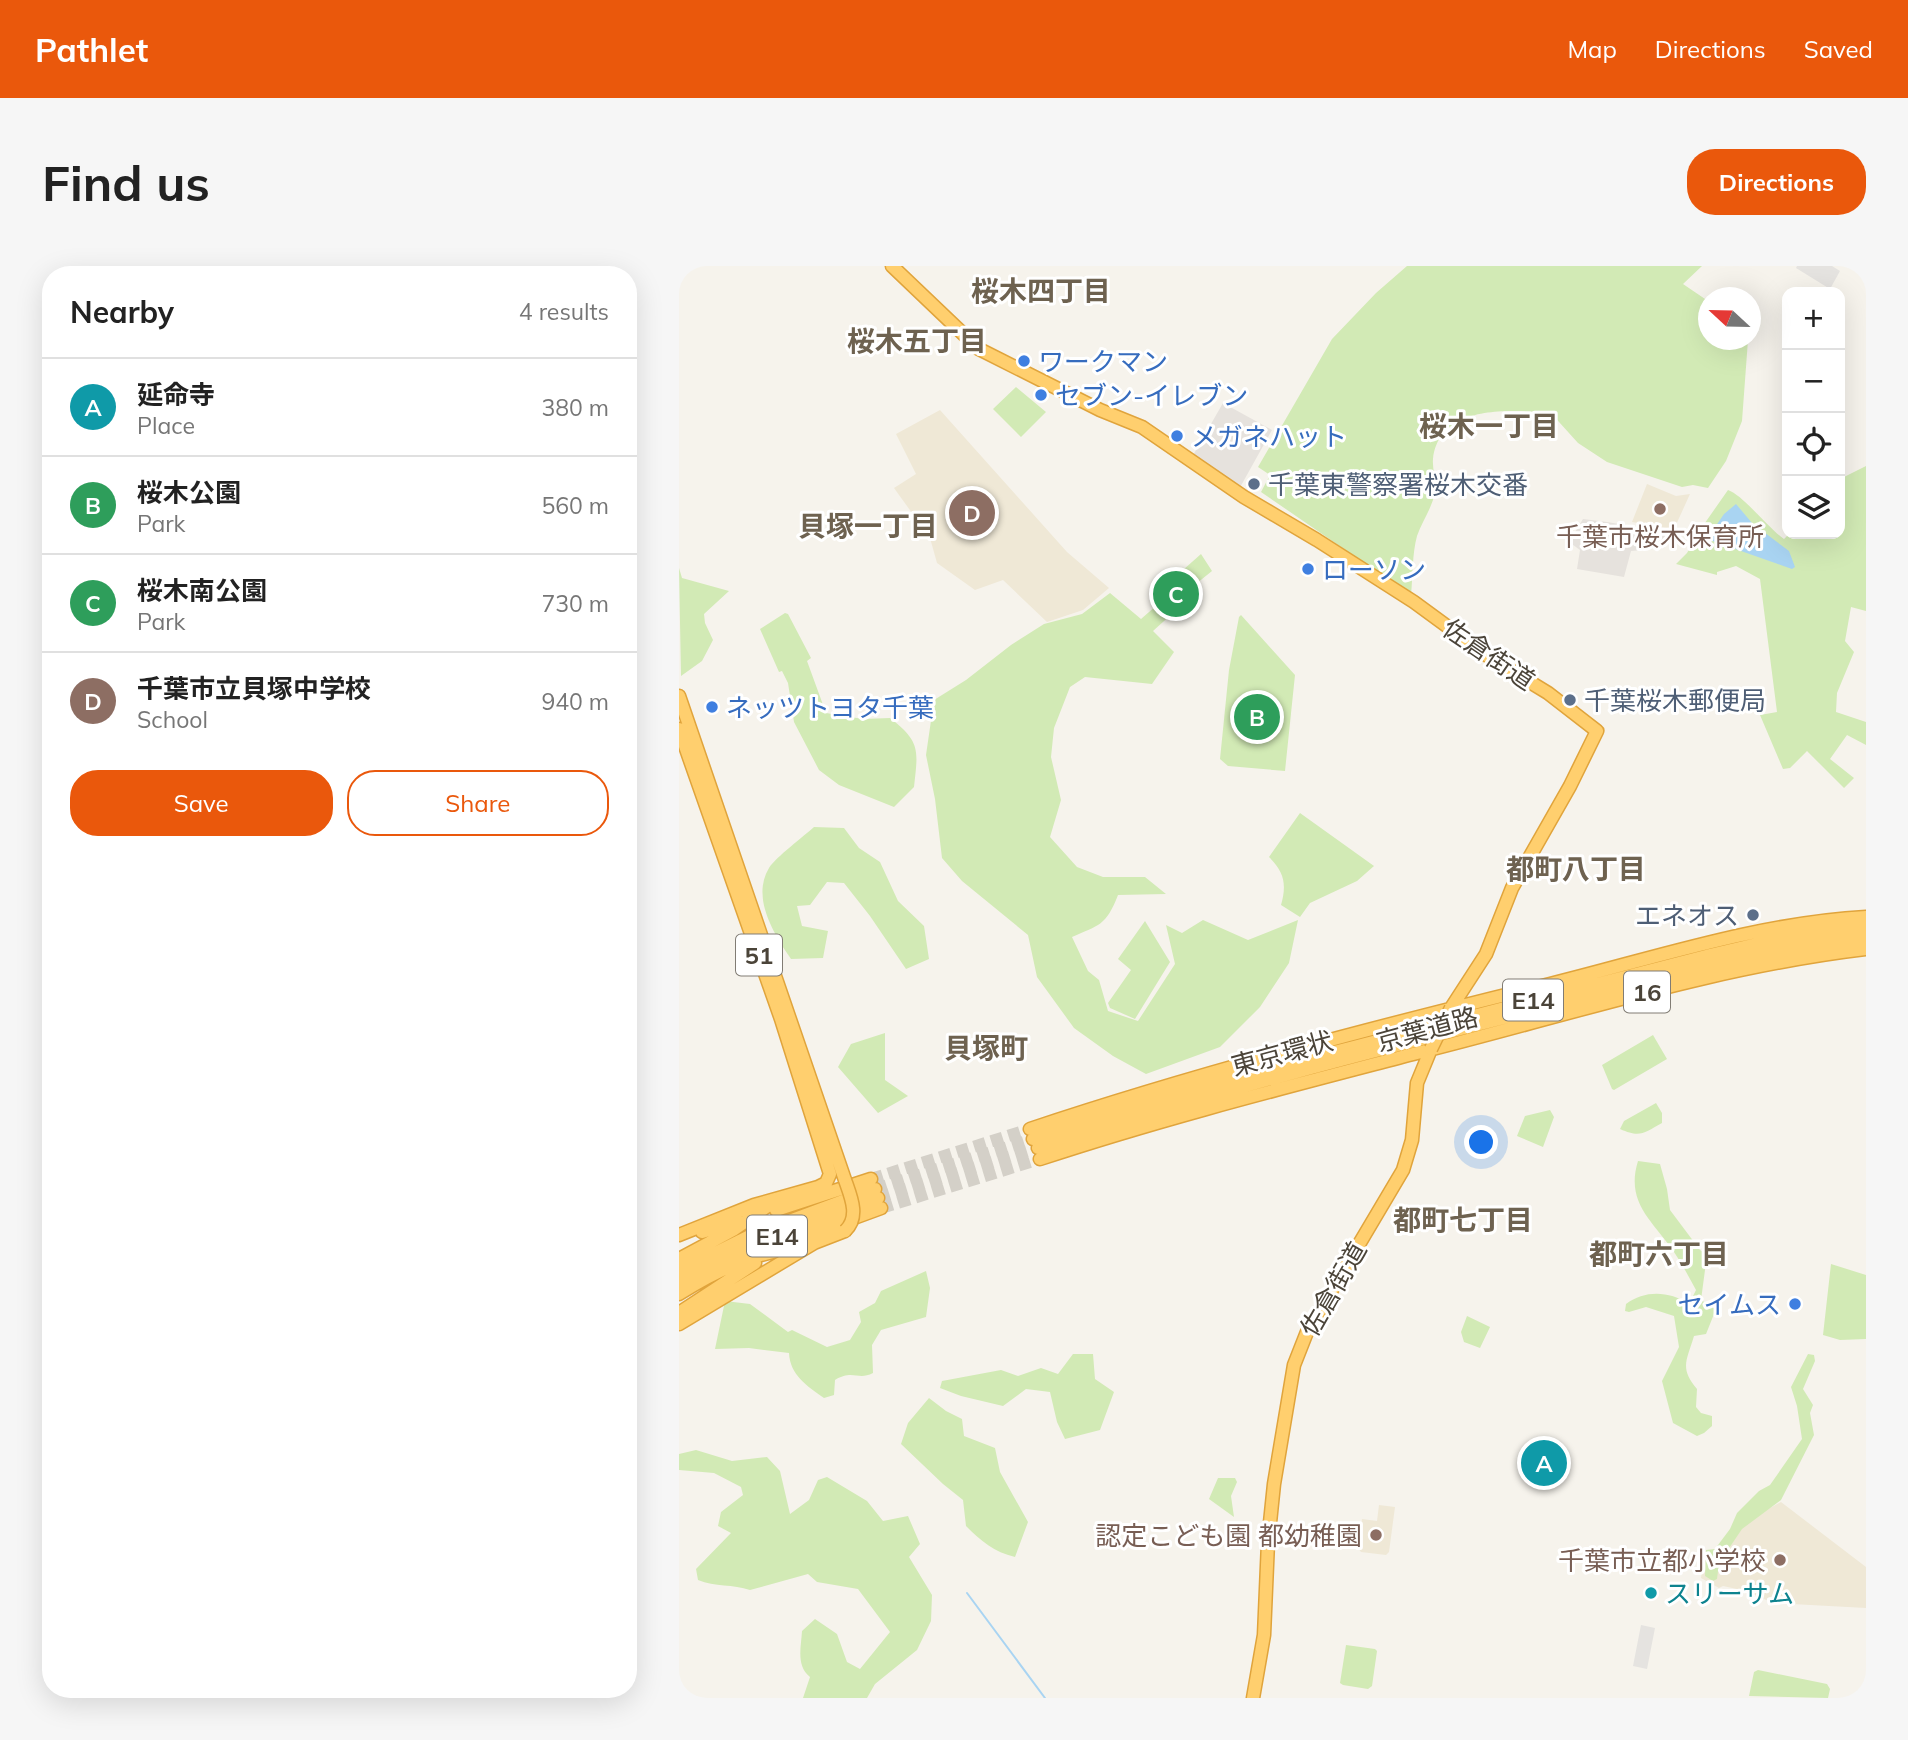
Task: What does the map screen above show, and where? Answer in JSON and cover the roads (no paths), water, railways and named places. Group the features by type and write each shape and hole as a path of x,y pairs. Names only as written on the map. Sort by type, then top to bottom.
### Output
{"highway":[{"name":"佐倉街道","path":"892,266 979,349 1100,410 1142,427 1244,497 1318,540 1414,602 1489,657 1548,693 1597,731 1570,786 1512,888 1491,944 1451,1008 1431,1049 1417,1083 1412,1140 1403,1170 1307,1332 1294,1365 1271,1508 1263,1634 1253,1698"},
{"name":"51","path":"679,696 854,1210 851,1224 845,1231 814,1243"},
{"name":"51","path":"679,729 829,1168 826,1183 815,1189 782,1197"},
{"name":"東京環状","path":"1035,1144 1221,1070 1451,1008 1752,932 1830,919 1866,917"},
{"name":"京葉道路","path":"1035,1144 1203,1086 1698,958 1778,939 1866,927"},
{"name":"京葉道路","path":"1035,1144 1203,1096 1760,953 1866,939"},
{"name":"東京環状","path":"1035,1144 1378,1067 1431,1049 1695,980 1866,949"},
{"path":"1468,983 1472,995 1482,1000"},
{"path":"776,1210 876,1194"},
{"path":"794,1241 876,1194"},
{"name":"E14","path":"679,1271 774,1226 876,1194"},
{"name":"E14","path":"679,1282 757,1244 876,1194"},
{"path":"679,1235 717,1218 782,1197"},
{"path":"679,1259 733,1230 782,1197"},
{"path":"679,1243 699,1233 738,1221"},
{"path":"679,1250 723,1226"},
{"path":"679,1294 748,1258 814,1243"},
{"path":"679,1324 814,1243"},
{"path":"679,1313 755,1263"},
{"path":"679,1300 734,1276"}],"water":[{"path":"1736,504 1752,523 1789,551 1795,567 1792,569 1707,539 1724,514"}],"waterway":[{"path":"967,1593 1045,1698"}],"tunnel":[{"path":"871,1179 1030,1129"},
{"path":"875,1189 1033,1139"},
{"path":"878,1198 1038,1148"},
{"path":"881,1208 1040,1159"}],"place":[{"name":"ワークマン","path":"1024,361"},
{"name":"セブン-イレブン","path":"1041,395"},
{"name":"メガネハット","path":"1177,436"},
{"name":"千葉東警察署桜木交番","path":"1254,484"},
{"name":"千葉市桜木保育所","path":"1660,509"},
{"name":"千葉市立貝塚中学校","path":"972,513"},
{"name":"ローソン","path":"1308,569"},
{"name":"桜木南公園","path":"1176,594"},
{"name":"千葉桜木郵便局","path":"1570,700"},
{"name":"ネッツトヨタ千葉","path":"712,707"},
{"name":"桜木公園","path":"1257,717"},
{"name":"エネオス","path":"1753,915"},
{"name":"セイムス","path":"1795,1304"},
{"name":"延命寺","path":"1544,1463"},
{"name":"認定こども園 都幼稚園","path":"1376,1535"},
{"name":"千葉市立都小学校","path":"1780,1560"},
{"name":"スリーサム","path":"1651,1593"}],"district":[{"name":"桜木四丁目","path":"1041,290"},
{"name":"桜木五丁目","path":"917,340"},
{"name":"桜木一丁目","path":"1489,425"},
{"name":"貝塚一丁目","path":"868,525"},
{"name":"都町八丁目","path":"1576,868"},
{"name":"貝塚町","path":"986,1047"},
{"name":"都町七丁目","path":"1463,1219"},
{"name":"都町六丁目","path":"1659,1253"}]}
